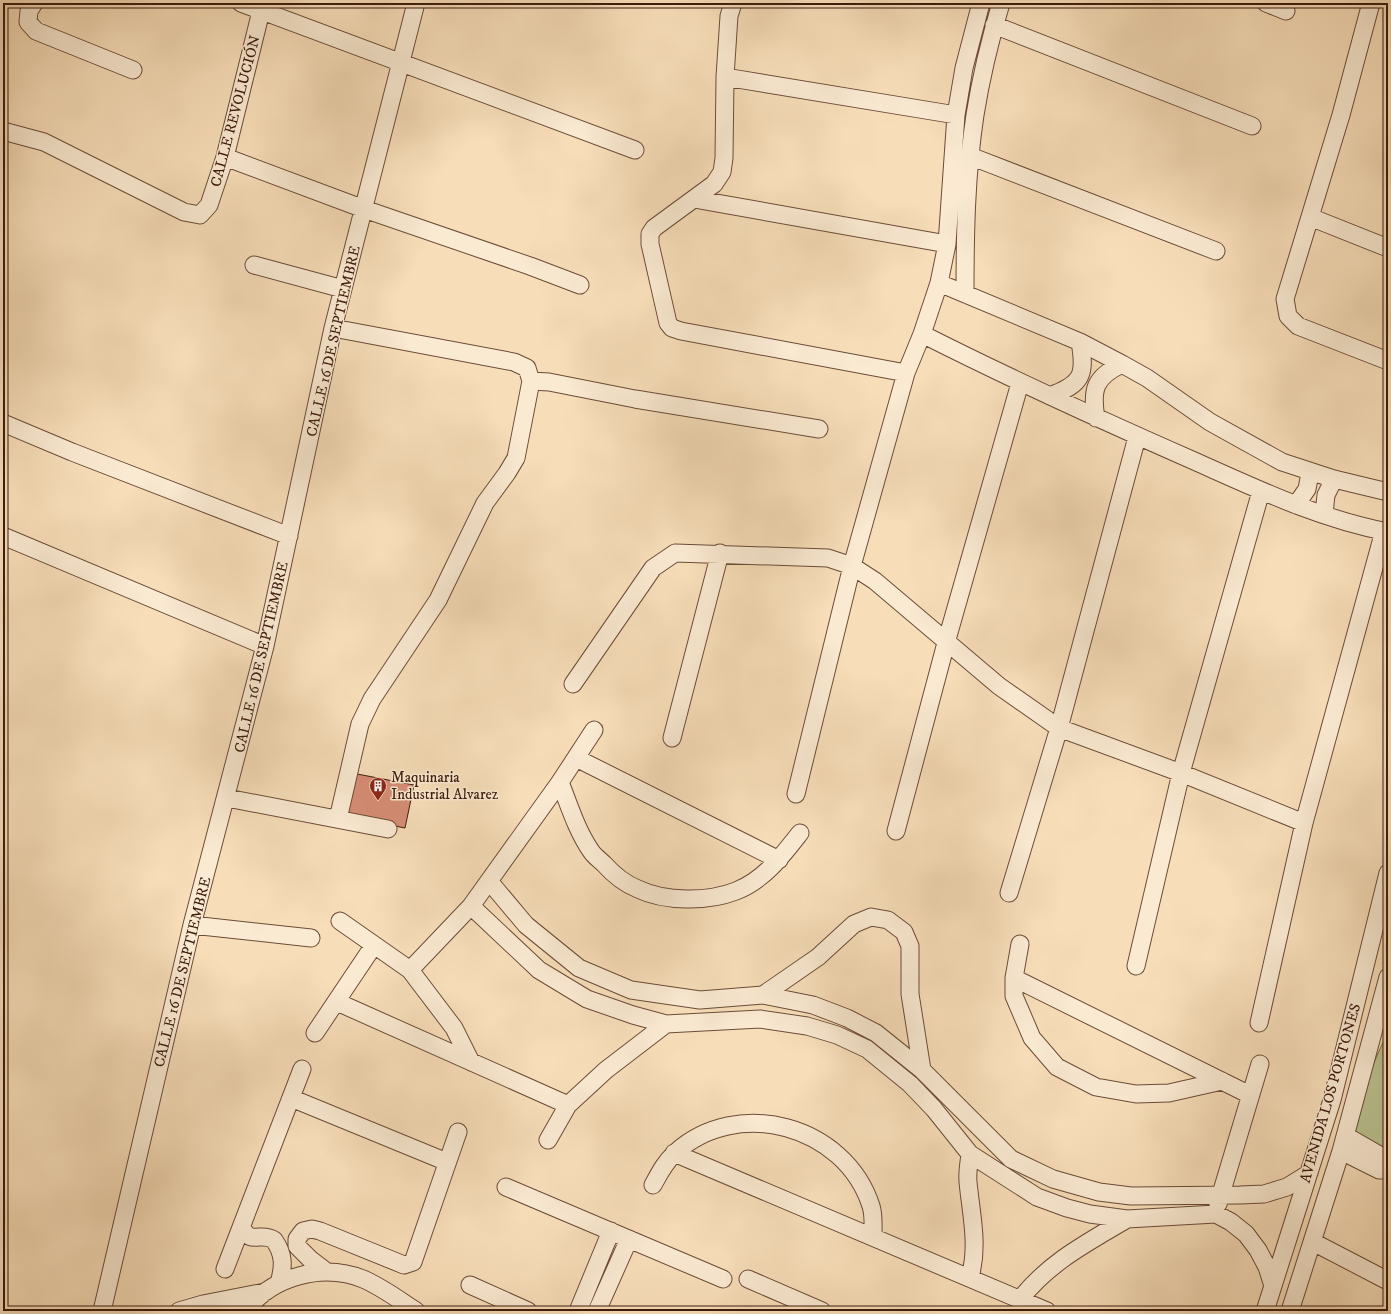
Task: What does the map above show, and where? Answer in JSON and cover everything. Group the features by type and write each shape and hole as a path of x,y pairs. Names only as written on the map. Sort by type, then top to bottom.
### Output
{"street":[{"path":"34,3 29,11 28,22 36,31 132,70"},
{"path":"240,3 263,8 400,62 636,150"},
{"name":"CALLE 16 DE SEPTIEMBRE","path":"107,1309 192,925 265,646 333,328 416,3"},
{"path":"733,3 729,16 725,77 724,158 722,172 714,184 654,228 650,234 650,244 668,322 672,328 681,332 906,373"},
{"path":"796,794 852,566 906,373 922,334 939,283 947,244 956,115 964,68 981,3"},
{"path":"965,294 965,246 970,156 975,116 983,73 994,25 1001,3"},
{"path":"1266,3 1286,11"},
{"path":"1371,3 1341,115 1286,300 1288,316 1298,326 1388,361"},
{"name":"CALLE REVOLUCIÓN","path":"3,131 44,142 184,212 200,215 209,205 225,156 263,8"},
{"path":"994,25 1252,126"},
{"path":"964,68 983,73"},
{"path":"725,77 956,115"},
{"path":"225,156 364,209 530,266 580,285"},
{"path":"970,156 1216,251"},
{"path":"694,199 947,244"},
{"path":"1310,218 1388,248"},
{"path":"254,264 344,289"},
{"path":"939,283 1080,342 1147,378 1216,426 1262,452 1310,473 1388,492"},
{"path":"333,328 514,362 528,368 531,381 516,458 486,503 438,600 372,699 360,724 338,819"},
{"path":"922,334 1020,383 1261,491 1324,514 1386,531 1304,823 1258,1023"},
{"path":"1050,396 1069,389 1079,378 1084,363 1080,342"},
{"path":"1096,418 1093,401 1097,384 1107,371 1122,364"},
{"path":"531,381 549,382 635,400 819,430"},
{"path":"896,831 946,643 1020,383"},
{"path":"3,423 72,452 289,536"},
{"path":"1010,893 1060,728 1137,436"},
{"path":"1296,505 1307,489 1310,473"},
{"path":"1324,514 1326,495 1334,479"},
{"path":"1136,966 1181,773 1261,491"},
{"path":"3,536 265,646"},
{"path":"573,684 654,568 675,553 828,558 852,566 875,581 946,643 999,686 1060,728 1181,773 1304,823"},
{"path":"672,738 720,554"},
{"path":"410,970 471,906 560,782 594,730"},
{"path":"576,758 780,860"},
{"path":"560,782 570,810 591,852 613,874 638,889 670,898 700,899 736,891 766,872 780,860 800,833"},
{"path":"226,798 388,829"},
{"name":"AVENIDA LOS PORTONES","path":"1264,1311 1332,1100 1388,873"},
{"path":"489,881 526,925 580,968 631,990 700,1000 763,995 813,1005 847,1018 876,1033 922,1070 1011,1159 1053,1179 1099,1192 1132,1196 1264,1194 1288,1187 1308,1174"},
{"path":"471,906 540,970 587,999 633,1015 666,1024 760,1019 807,1026 837,1035 867,1049 910,1084 934,1109 970,1154 1037,1197 1067,1208 1090,1214 1127,1219 1216,1214 1232,1222 1246,1234 1258,1250 1267,1267 1273,1286"},
{"path":"763,995 818,957 854,924 871,917 888,920 904,932 910,946 910,994 922,1070"},
{"path":"340,921 410,970 454,1028 471,1062"},
{"path":"192,925 311,938"},
{"path":"1020,944 1014,978 1014,996 1032,1038 1057,1067 1096,1087 1136,1094 1169,1093 1222,1081"},
{"path":"315,1033 374,945"},
{"name":"AVENIDA LOS PORTONES","path":"1290,1311 1343,1144 1388,977"},
{"path":"1014,978 1250,1094"},
{"path":"719,999 721,1022"},
{"path":"337,1002 568,1105"},
{"path":"548,1140 568,1105 606,1070 666,1024"},
{"path":"1216,1214 1220,1194 1260,1064"},
{"path":"225,1269 302,1069"},
{"path":"934,1109 948,1096"},
{"path":"291,1098 447,1162"},
{"path":"1332,1100 1353,1107"},
{"path":"653,1186 664,1165 674,1153 694,1139 712,1130 732,1125 756,1122 795,1129 827,1146 854,1175 866,1192 872,1207 873,1236"},
{"path":"327,1272 302,1252 297,1246 298,1239 303,1231 312,1229 404,1265 410,1264 414,1260 458,1132"},
{"path":"1343,1144 1388,1160"},
{"path":"1343,1144 1379,1170 1388,1170"},
{"path":"674,1153 1021,1298 1047,1311"},
{"path":"970,1154 968,1180 975,1231 974,1265 970,1277"},
{"path":"506,1187 722,1279"},
{"path":"1021,1298 1034,1282 1056,1262 1127,1219"},
{"path":"242,1227 245,1234 250,1237 265,1236 274,1240 279,1247 283,1266 272,1287 246,1311"},
{"path":"578,1311 611,1231"},
{"path":"597,1311 629,1239"},
{"path":"1313,1242 1388,1281"},
{"path":"282,1258 302,1252"},
{"path":"179,1311 272,1287 311,1273 327,1272 346,1274 372,1283 416,1311"},
{"path":"748,1279 822,1311"},
{"path":"470,1285 528,1311"}],"green space":[{"path":"1388,1031 1388,1157 1343,1132"}],"building":[{"name":"Maquinaria Industrial Alvarez","path":"352,773 414,785 405,828 342,816"}],"place":[{"name":"Maquinaria Industrial Alvarez","path":"378,801"}]}
